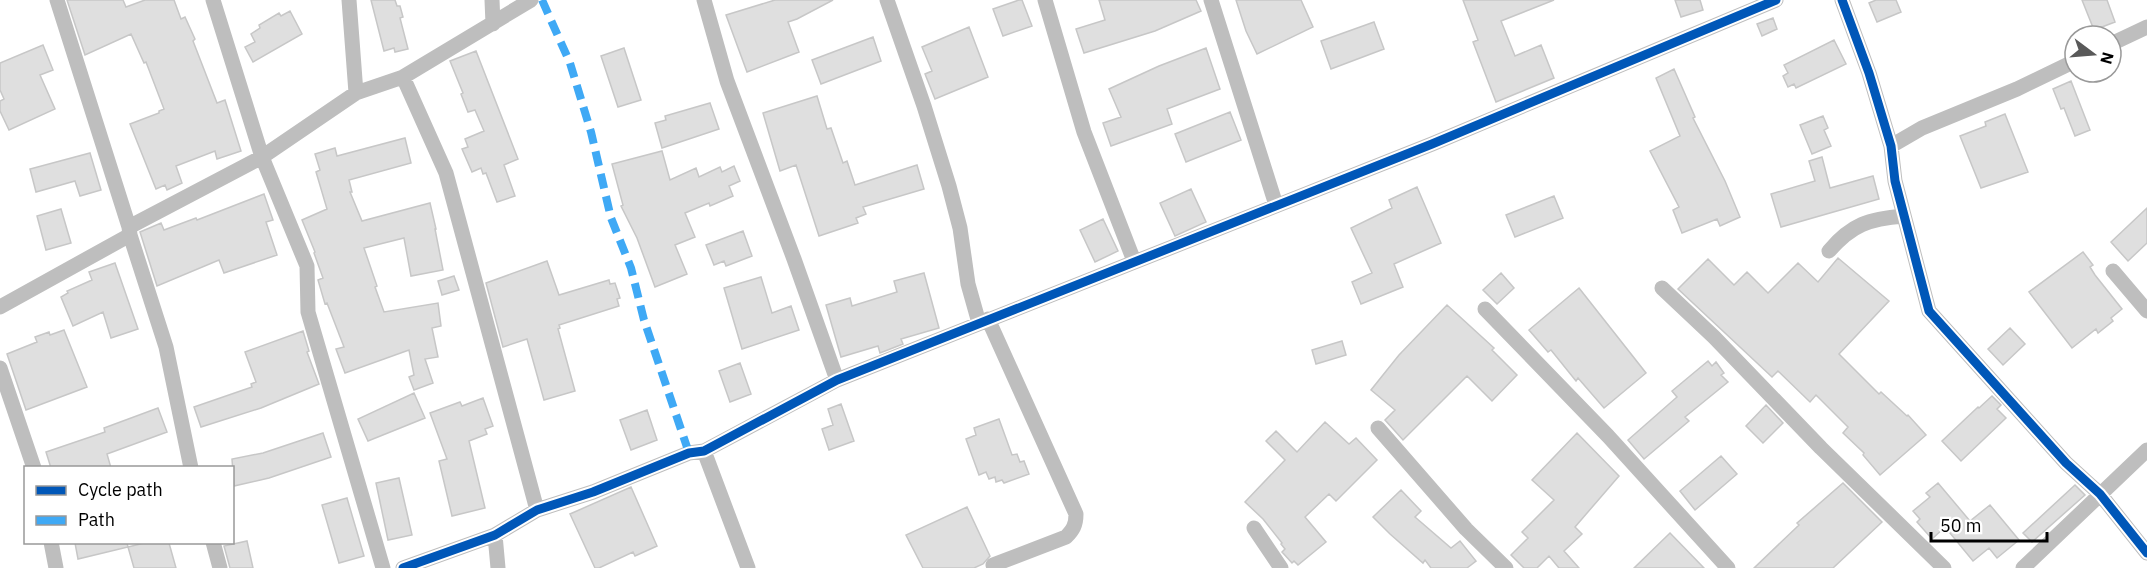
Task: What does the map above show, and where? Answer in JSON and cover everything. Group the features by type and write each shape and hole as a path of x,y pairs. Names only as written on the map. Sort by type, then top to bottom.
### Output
{"street":[{"path":"57,0 166,346 191,466"},
{"path":"213,0 262,158 307,266 308,312 383,568"},
{"path":"349,0 356,93"},
{"path":"492,0 493,24"},
{"path":"0,307 129,231 262,158 356,93 403,77 531,0"},
{"path":"704,0 727,81 837,380"},
{"path":"887,0 949,186 960,228 968,285 1076,514 1074,529 1066,537 993,565"},
{"path":"1045,0 1084,132 1134,261"},
{"path":"1211,0 1276,205"},
{"path":"403,568 495,536 537,510 593,492 689,453 704,451 837,380 1432,144 1776,0"},
{"path":"1842,0 1869,73 1891,146 1895,181 1929,311 2066,463 2100,494 2147,553"},
{"path":"2123,38 2147,27"},
{"path":"1891,146 1922,128 2017,89 2063,67"},
{"path":"403,77 446,173 537,510"},
{"path":"1829,251 1839,239 1856,226 1877,218 1904,216"},
{"path":"2113,272 2147,311"},
{"path":"1662,288 1944,568"},
{"path":"1485,309 1608,436 1728,568"},
{"path":"0,368 33,466"},
{"path":"1378,428 1466,529 1506,568"},
{"path":"2023,568 2147,450"},
{"path":"704,451 748,568"},
{"path":"1254,528 1281,568"},
{"path":"495,536 498,568"},
{"path":"51,544 56,568"},
{"path":"213,544 220,568"}],"building":[{"path":"67,0 123,0 126,7 145,0 174,0 181,19 185,17 195,39 193,41 217,103 225,100 241,151 217,159 215,151 176,166 182,183 167,190 165,185 156,189 130,124 164,109 146,62 144,63 131,34 85,55"},
{"path":"371,0 395,0 397,6 400,6 403,17 400,18 408,49 395,52 394,48 384,51"},
{"path":"775,0 833,0 788,22 799,52 747,72 726,15"},
{"path":"1022,0 1032,26 1003,36 993,9"},
{"path":"1099,0 1196,0 1201,11 1155,31 1084,53 1076,29 1105,20"},
{"path":"1236,0 1301,0 1313,27 1257,54 1246,31"},
{"path":"1463,0 1554,0 1501,21 1515,56 1541,45 1554,78 1496,102 1473,42 1478,40"},
{"path":"1675,0 1700,0 1703,10 1681,17"},
{"path":"1876,0 1896,0 1901,12 1877,22 1869,3"},
{"path":"2082,0 2107,0 2115,22 2092,24"},
{"path":"290,11 302,34 253,62 245,47 255,42 251,34 260,28 259,25 279,13 281,16"},
{"path":"1773,18 1777,29 1762,36 1757,24"},
{"path":"1374,22 1384,49 1331,69 1321,41"},
{"path":"969,27 988,77 935,99 925,74 932,71 922,47"},
{"path":"873,37 881,61 821,84 812,60"},
{"path":"1834,40 1846,64 1796,88 1794,84 1788,87 1783,76 1788,73 1784,65"},
{"path":"43,45 53,70 40,75 55,109 9,130 0,111 0,101 4,99 0,90 0,63"},
{"path":"624,48 641,100 618,107 601,56"},
{"path":"1206,48 1220,89 1167,109 1172,124 1111,146 1103,123 1121,117 1109,89"},
{"path":"476,51 518,159 504,165 515,196 497,202 486,173 483,174 481,168 472,172 462,149 468,147 465,139 484,131 475,110 468,112 450,61"},
{"path":"1674,69 1695,117 1693,118 1725,181 1740,217 1720,226 1717,219 1682,233 1673,210 1679,207 1650,151 1680,136 1656,78"},
{"path":"2064,84 2072,84 2090,130 2075,136 2064,108 2061,109 2053,89"},
{"path":"817,96 827,129 831,128 843,163 847,161 855,185 917,165 924,189 863,207 866,214 856,218 858,223 819,236 796,165 780,171 763,113"},
{"path":"710,103 719,129 662,148 655,123 666,120 665,116"},
{"path":"1230,112 1241,140 1186,162 1175,134"},
{"path":"2005,114 2028,172 1981,188 1960,136 1986,126 1985,122"},
{"path":"1823,116 1828,128 1824,130 1831,146 1812,154 1800,125"},
{"path":"405,138 411,163 349,180 352,192 350,192 362,221 430,203 443,270 411,276 404,238 364,248 384,312 438,303 441,326 432,328 438,357 425,359 433,383 414,390 409,377 414,375 409,350 345,373 336,349 344,347 327,303 325,304 318,280 323,278 302,220 327,209 316,172 320,170 315,154 335,148 337,156"},
{"path":"662,151 670,180 696,168 699,177 720,167 722,172 734,166 740,181 729,186 733,196 685,213 695,237 675,245 687,274 655,287 637,238 621,206 623,205 612,164"},
{"path":"90,153 101,190 80,196 75,181 36,192 30,169"},
{"path":"1822,157 1830,188 1873,176 1879,199 1781,227 1771,194 1815,181 1809,161"},
{"path":"1417,187 1441,243 1394,264 1403,287 1361,304 1352,282 1372,273 1351,228 1392,208 1389,200"},
{"path":"1191,189 1206,222 1175,236 1160,203"},
{"path":"264,194 273,220 266,222 277,255 224,273 219,260 157,286 140,232 161,223 164,230 196,218 197,220"},
{"path":"1554,196 1563,218 1515,237 1506,215"},
{"path":"2147,208 2147,243 2128,261 2111,242"},
{"path":"61,209 71,243 46,250 37,216"},
{"path":"1103,219 1118,251 1095,262 1080,230"},
{"path":"743,231 752,256 726,266 724,261 714,265 706,245"},
{"path":"2083,252 2093,265 2090,267 2095,275 2122,309 2111,318 2113,321 2098,333 2096,329 2072,348 2029,292"},
{"path":"1838,258 1889,301 1839,354 1879,394 1881,392 1908,415 1926,435 1880,475 1863,455 1864,453 1843,433 1848,427 1816,395 1810,402 1778,371 1772,377 1678,289 1708,259 1734,285 1747,272 1768,293 1798,263 1818,282"},
{"path":"547,261 559,295 609,280 610,284 615,283 620,298 617,299 619,306 559,325 558,329 575,391 544,400 527,339 503,347 486,283"},
{"path":"115,263 138,329 111,338 103,312 73,326 61,297 68,293 67,291 92,280 89,272"},
{"path":"924,273 939,328 901,339 903,344 880,353 878,346 841,357 826,305 850,298 852,306 897,292 894,281"},
{"path":"1501,273 1514,288 1497,304 1483,290"},
{"path":"454,276 459,290 442,295 438,281"},
{"path":"761,277 772,313 791,306 799,330 742,349 724,288"},
{"path":"1579,288 1646,373 1604,408 1578,378 1576,381 1551,350 1548,352 1529,330"},
{"path":"1447,305 1494,348 1492,350 1517,375 1492,401 1467,376 1403,440 1385,420 1395,410 1371,390 1399,355"},
{"path":"2010,328 2025,344 2003,365 1988,349"},
{"path":"64,330 87,387 26,410 7,354 37,342 35,337"},
{"path":"303,331 309,351 307,352 319,384 261,408 201,427 194,407 252,387 251,384 256,382 245,352"},
{"path":"1342,341 1346,355 1316,364 1312,350"},
{"path":"1708,361 1712,366 1716,362 1724,373 1721,375 1728,382 1685,417 1689,421 1644,459 1628,440 1677,397 1672,391"},
{"path":"740,363 751,394 730,402 719,371"},
{"path":"414,393 425,418 368,441 358,419"},
{"path":"1992,396 2001,405 1997,409 2006,418 1961,461 1942,441"},
{"path":"483,398 493,426 485,429 487,434 469,441 485,508 452,516 439,461 447,459 430,413 460,402 462,406"},
{"path":"841,404 854,441 829,450 822,429 833,425 828,409"},
{"path":"1766,405 1783,423 1763,443 1746,426"},
{"path":"158,408 167,432 107,454 110,466 50,466 46,452 105,432 104,428"},
{"path":"647,410 657,440 631,450 620,420"},
{"path":"999,419 1012,455 1017,454 1020,462 1024,461 1029,474 1004,483 1002,480 996,482 995,477 989,479 986,472 979,475 966,439 976,435 974,428"},
{"path":"1325,422 1349,444 1356,438 1377,460 1336,501 1329,494 1305,517 1326,542 1298,565 1294,561 1292,563 1282,552 1285,549 1282,543 1263,519 1245,502 1285,460 1266,441 1276,431 1297,452"},
{"path":"323,433 331,457 269,478 234,486 232,459 263,453"},
{"path":"1577,433 1619,476 1575,527 1582,534 1564,551 1579,568 1559,568 1549,556 1537,568 1524,568 1511,555 1528,538 1522,532 1554,500 1532,480"},
{"path":"1721,456 1737,474 1695,510 1680,491"},
{"path":"399,478 412,535 388,540 376,483"},
{"path":"1843,483 1882,522 1833,568 1754,568 1799,525 1797,523"},
{"path":"1938,483 1970,521 1990,505 2019,540 1997,558 1989,548 1973,561 1945,527 1932,539 1917,522 1920,519 1913,511 1930,497 1926,493"},
{"path":"2075,485 2085,495 2032,542 2023,533"},
{"path":"631,487 657,546 635,556 633,552 595,568 570,514"},
{"path":"1401,490 1421,511 1415,517 1451,548 1460,541 1476,561 1467,568 1431,568 1425,560 1423,563 1390,534 1373,517"},
{"path":"347,498 364,556 339,563 322,505"},
{"path":"967,507 990,556 983,564 974,568 923,568 906,535"},
{"path":"1670,533 1704,568 1634,568"},
{"path":"247,541 253,568 230,568 224,546"},
{"path":"75,544 127,544 128,547 78,559"},
{"path":"140,544 169,544 176,568 134,568 128,547"}],"marked path":[{"path":"542,0 570,63 591,132 611,218 631,268 644,320 689,453"}],"cycle path":[{"path":"403,568 495,535 537,510 593,492 689,453 704,451 837,380 1432,144 1776,0"},
{"path":"1842,0 1869,73 1891,146 1895,181 1929,311 2066,463 2100,494 2147,553"}]}
